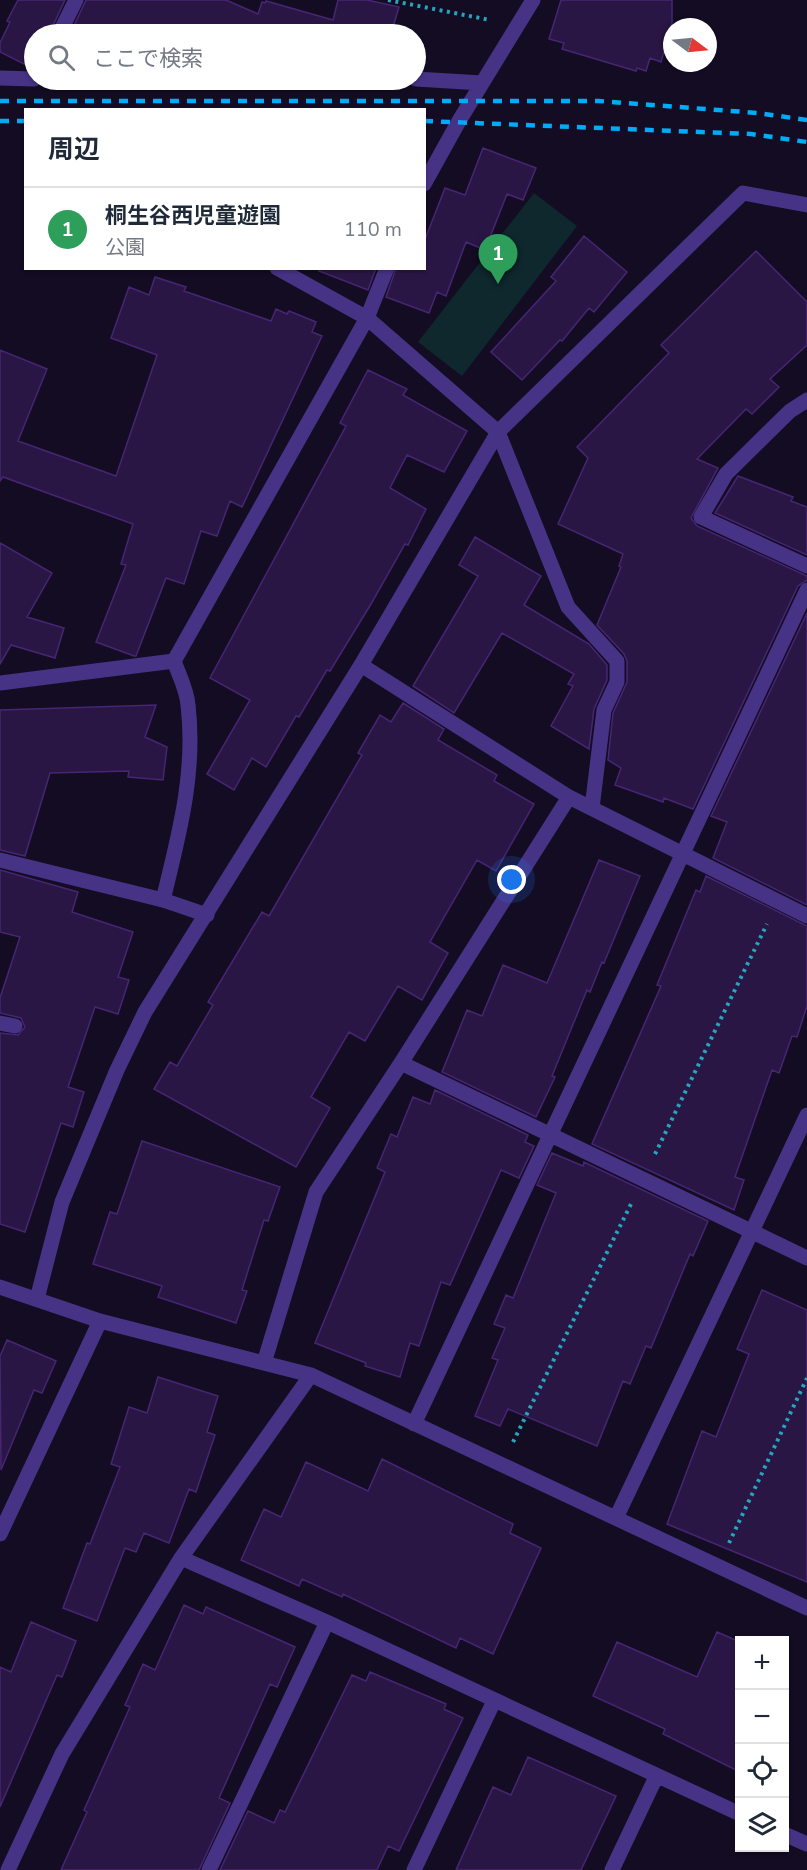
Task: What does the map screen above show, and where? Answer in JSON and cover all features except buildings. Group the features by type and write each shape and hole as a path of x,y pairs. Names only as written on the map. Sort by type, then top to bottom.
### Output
{"street":[{"path":"64,24 76,0"},
{"path":"426,181 533,0"},
{"path":"0,78 24,79"},
{"path":"426,80 482,83"},
{"path":"37,1299 62,1202 117,1070 145,1012 361,665 498,432 743,193 807,205"},
{"path":"281,270 367,318 498,432 568,607 617,662 618,682 604,710 592,808"},
{"path":"163,900 182,824 191,764 188,702 174,661 367,318 386,270"},
{"path":"807,400 790,411 726,474 702,517 807,566"},
{"path":"414,1424 807,590"},
{"path":"0,683 174,661"},
{"path":"361,665 569,797 807,916"},
{"path":"264,1364 315,1192 401,1063 569,797"},
{"path":"0,860 163,900 207,915"},
{"path":"401,1063 807,1258"},
{"path":"616,1518 807,1115"},
{"path":"0,1287 100,1321 311,1375 807,1608"},
{"path":"0,1534 100,1321"},
{"path":"8,1870 62,1754 181,1558 311,1375"},
{"path":"181,1558 327,1622 735,1812"},
{"path":"209,1870 327,1622"},
{"path":"414,1870 494,1701"},
{"path":"612,1870 656,1777"},
{"path":"789,1836 807,1844"}],"path":[{"path":"388,0 520,25"},
{"path":"718,1566 807,1378"}],"green space":[{"path":"534,193 577,226 462,376 418,342"}],"railway":[{"path":"0,101 599,101 758,113 807,120"},
{"path":"0,121 24,121"},
{"path":"426,121 751,134 807,142"}],"place":[{"name":"桐生谷西児童遊園","path":"498,284"}]}
